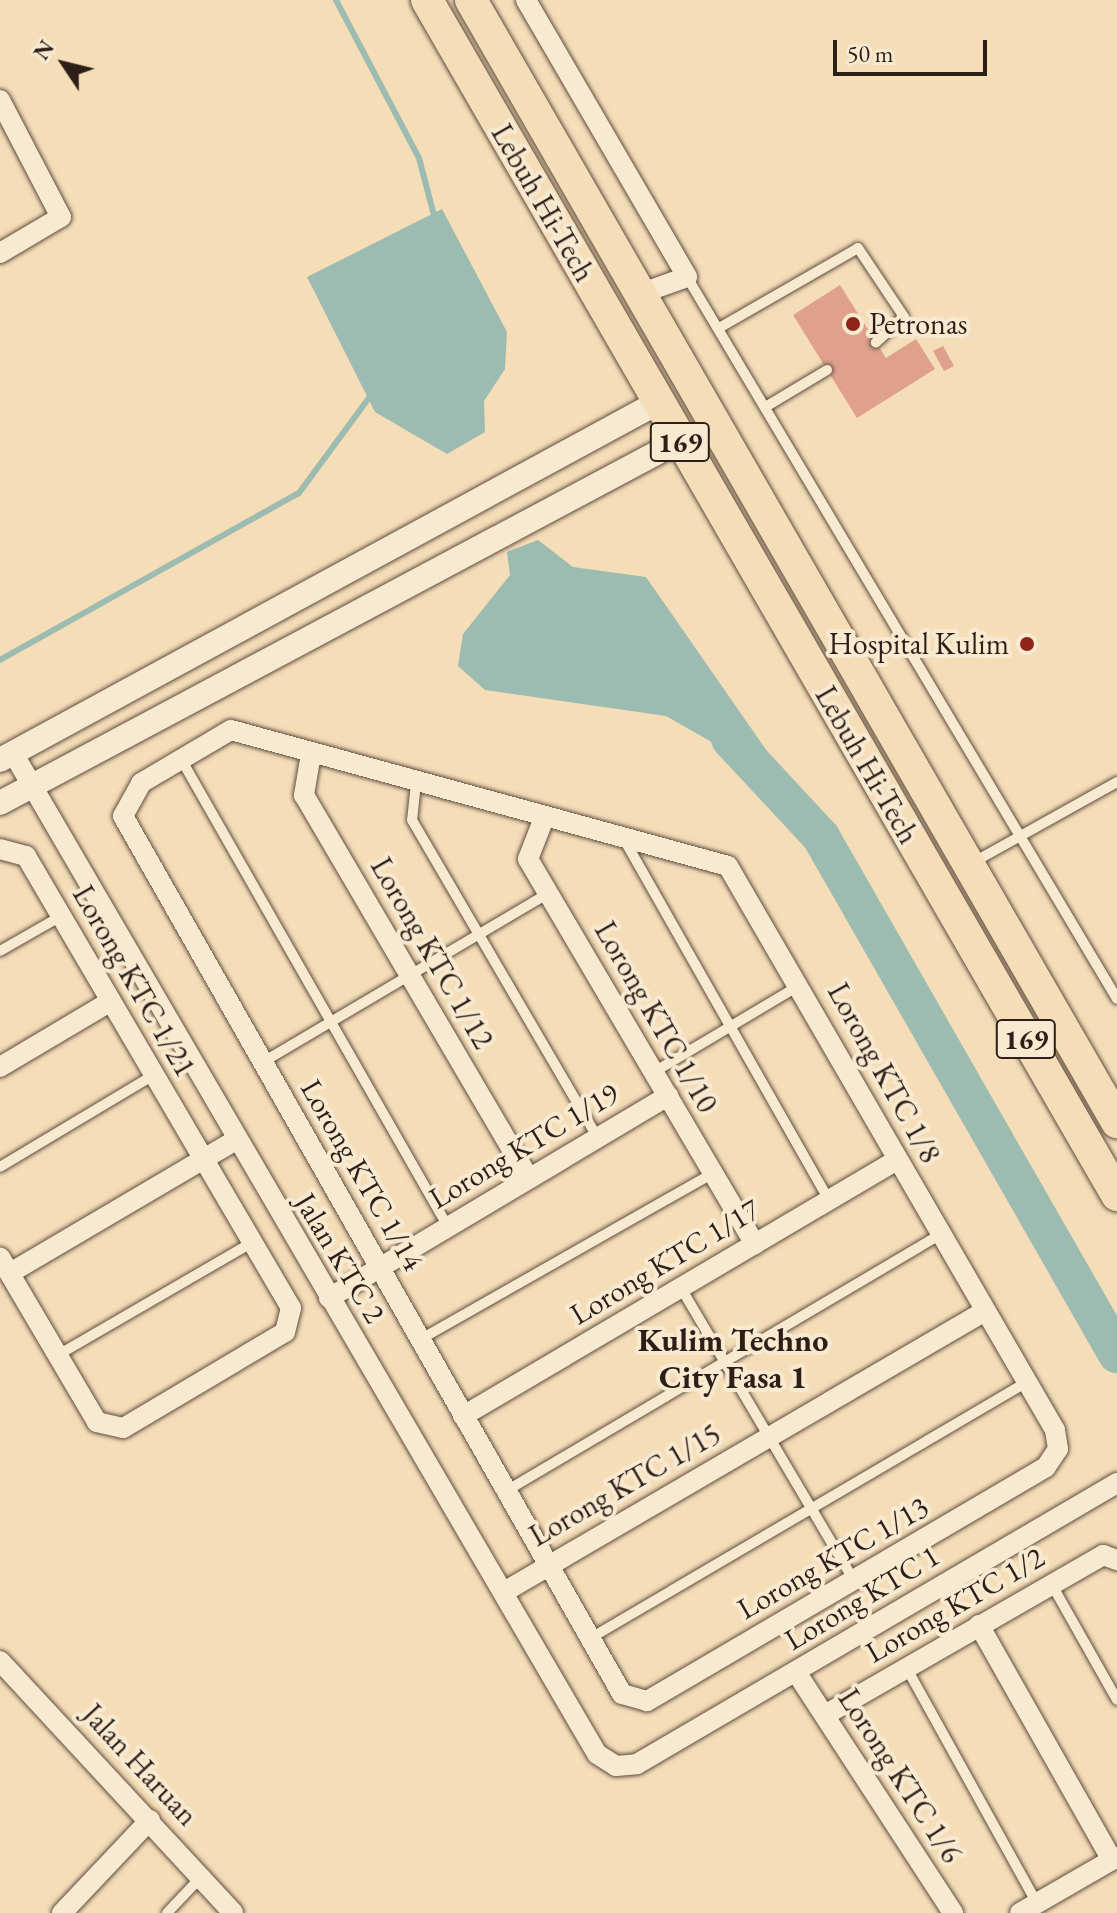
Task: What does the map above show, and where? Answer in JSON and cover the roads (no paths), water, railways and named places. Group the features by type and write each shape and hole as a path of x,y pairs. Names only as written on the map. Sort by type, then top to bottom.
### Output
{"main road":[{"name":"Lebuh Hi-Tech","path":"427,0 1117,1195"},
{"name":"Lebuh Hi-Tech","path":"471,0 970,854 984,896 1117,1122"},
{"path":"935,882 970,854"}],"street":[{"path":"526,0 687,277 642,293"},
{"path":"0,100 61,217 0,253"},
{"path":"6,757 657,403"},
{"path":"0,803 679,441"},
{"path":"181,759 231,730 625,841"},
{"name":"Lorong KTC 1/12","path":"311,754 304,795 529,1178"},
{"name":"Jalan KTC 2","path":"6,757 32,787 597,1754 616,1766 637,1764"},
{"name":"Lorong KTC 1/14","path":"181,759 141,783 123,816 421,1339 546,1566"},
{"name":"Lorong KTC 1/10","path":"544,818 528,859 755,1244"},
{"name":"Lorong KTC 1/8","path":"625,841 728,866 801,984 897,1160 985,1311"},
{"name":"Lorong KTC 1/21","path":"0,849 26,856 291,1308 285,1332 123,1428 97,1422 5,1265"},
{"path":"0,1067 111,1001"},
{"name":"Lorong KTC 1/19","path":"329,1298 668,1096"},
{"path":"5,1265 236,1140"},
{"name":"Lorong KTC 1/17","path":"463,1416 897,1160"},
{"name":"Lorong KTC 1/13","path":"546,1566 587,1640 622,1694 647,1701 855,1582 1046,1467 1058,1449 1055,1430 985,1311"},
{"name":"Lorong KTC 1/15","path":"504,1592 985,1311"},
{"name":"Lorong KTC 1","path":"637,1764 1117,1483"},
{"name":"Lorong KTC 1/2","path":"825,1715 1103,1555 1117,1560"},
{"path":"979,1625 1115,1858 1029,1908"},
{"name":"Jalan Haruan","path":"0,1661 233,1913"},
{"name":"Lorong KTC 1/6","path":"796,1672 953,1913"},
{"path":"62,1913 150,1820"}],"lane":[{"path":"719,328 858,248 904,317 876,342"},
{"path":"687,277 767,406 1117,999"},
{"path":"767,406 827,370"},
{"path":"181,759 448,1227"},
{"path":"970,854 1020,837 1117,782"},
{"path":"416,783 412,820 598,1138"},
{"path":"625,841 829,1200"},
{"path":"263,1062 331,1022 407,971 549,893"},
{"path":"0,951 61,916"},
{"path":"654,1072 729,1024 801,984"},
{"path":"0,1167 154,1075"},
{"path":"421,1339 713,1173"},
{"path":"504,1492 941,1234"},
{"path":"58,1355 253,1242"},
{"path":"681,1288 726,1359 855,1582"},
{"path":"587,1640 1028,1381"},
{"path":"1052,1585 1117,1700"},
{"path":"906,1667 1029,1908"},
{"path":"167,1913 202,1876"}],"water":[{"path":"442,209 507,332 505,369 484,401 485,432 447,454 375,412 307,277"},
{"path":"538,540 573,567 646,577 778,767 756,782 724,749 666,716 485,690 458,666 463,634 510,575 507,552"}],"waterway":[{"path":"336,0 419,158 435,219"},
{"path":"0,660 299,493 371,395"},
{"path":"730,739 821,837 1117,1354"}],"place":[{"name":"Petronas","path":"853,324"},
{"name":"Hospital Kulim","path":"1027,644"}],"district":[{"name":"Kulim Techno City Fasa 1","path":"733,1360"}]}
